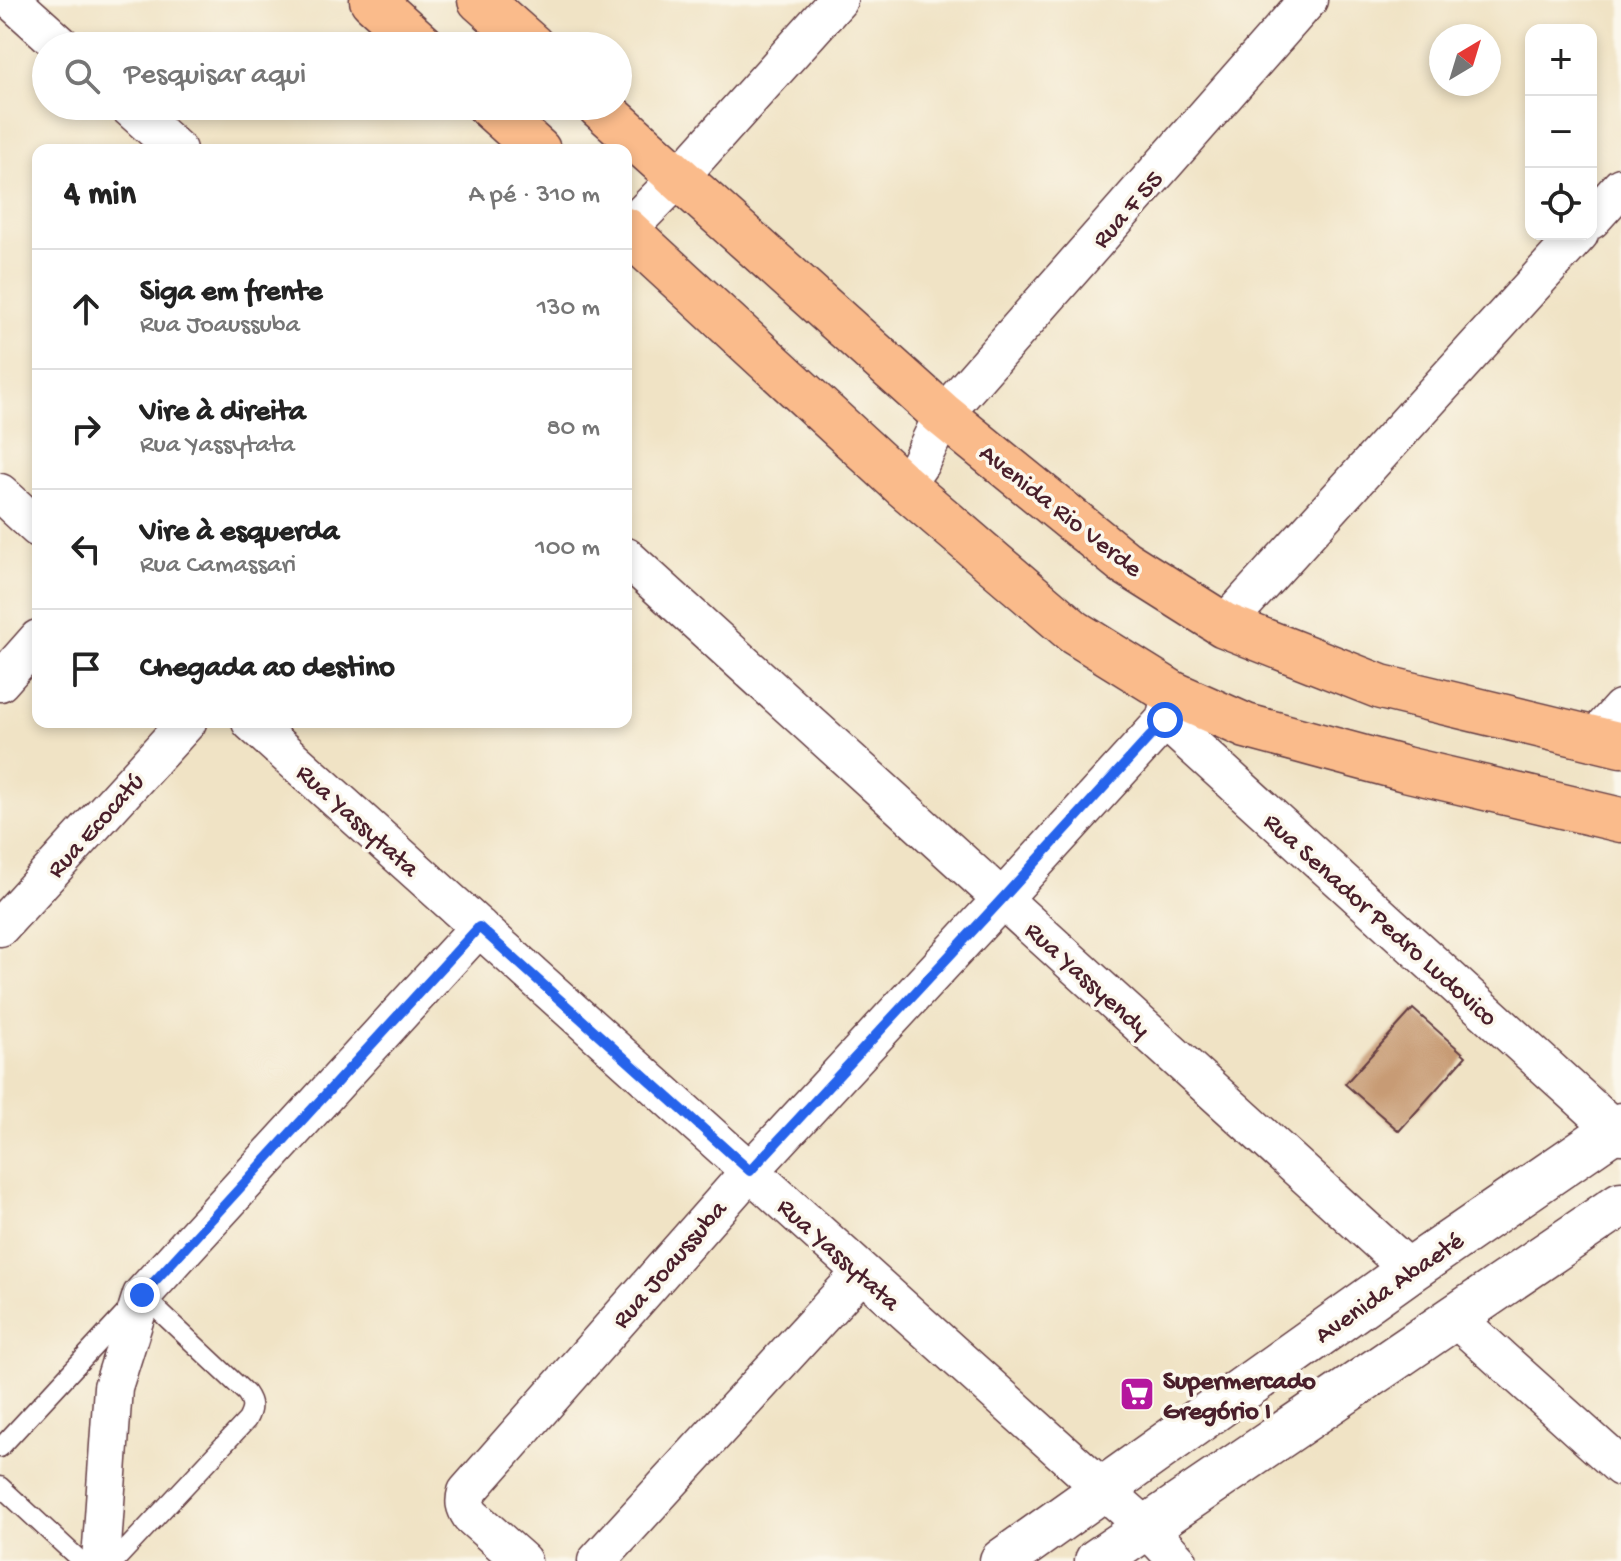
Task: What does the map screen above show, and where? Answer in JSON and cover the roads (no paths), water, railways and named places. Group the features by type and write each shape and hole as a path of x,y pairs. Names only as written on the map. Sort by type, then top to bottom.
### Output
{"main road":[{"path":"372,0 407,32"},
{"path":"480,0 516,32"},
{"path":"505,120 531,144"},
{"name":"Avenida Rio Verde","path":"615,120 943,415 1124,562 1224,625 1381,687 1612,731"},
{"path":"632,236 904,486 1074,632 1168,706 1405,769 1621,820"}],"street":[{"path":"11,0 46,32"},
{"path":"632,224 679,177 838,0"},
{"name":"Rua F 55","path":"904,486 920,463 943,415 1308,0"},
{"path":"144,120 170,144"},
{"path":"1597,213 1621,187"},
{"path":"1224,625 1574,240"},
{"path":"0,493 32,522"},
{"name":"Rua Yassyendy","path":"632,562 1410,1270"},
{"path":"0,682 32,646"},
{"name":"Rua Joaussuba","path":"522,1561 471,1516 464,1500 467,1492 750,1171 1002,899 1168,706"},
{"name":"Rua Senador Pedro Ludovico","path":"1168,706 1619,1130"},
{"name":"Rua Ecocatú","path":"0,927 182,728"},
{"name":"Rua Yassytata","path":"258,728 1146,1527 1178,1561"},
{"path":"101,1561 113,1387 142,1295 479,927"},
{"name":"Avenida Abaeté","path":"1002,1561 1410,1270 1619,1130"},
{"path":"1097,1561 1621,1204"},
{"path":"597,1561 862,1272"},
{"path":"1454,1317 1621,1467"}],"lane":[{"path":"0,1448 142,1295 246,1393 252,1401 247,1420 115,1561"},
{"path":"0,1486 81,1561"}],"place":[{"name":"Supermercado Gregório I","path":"1137,1394"}]}
